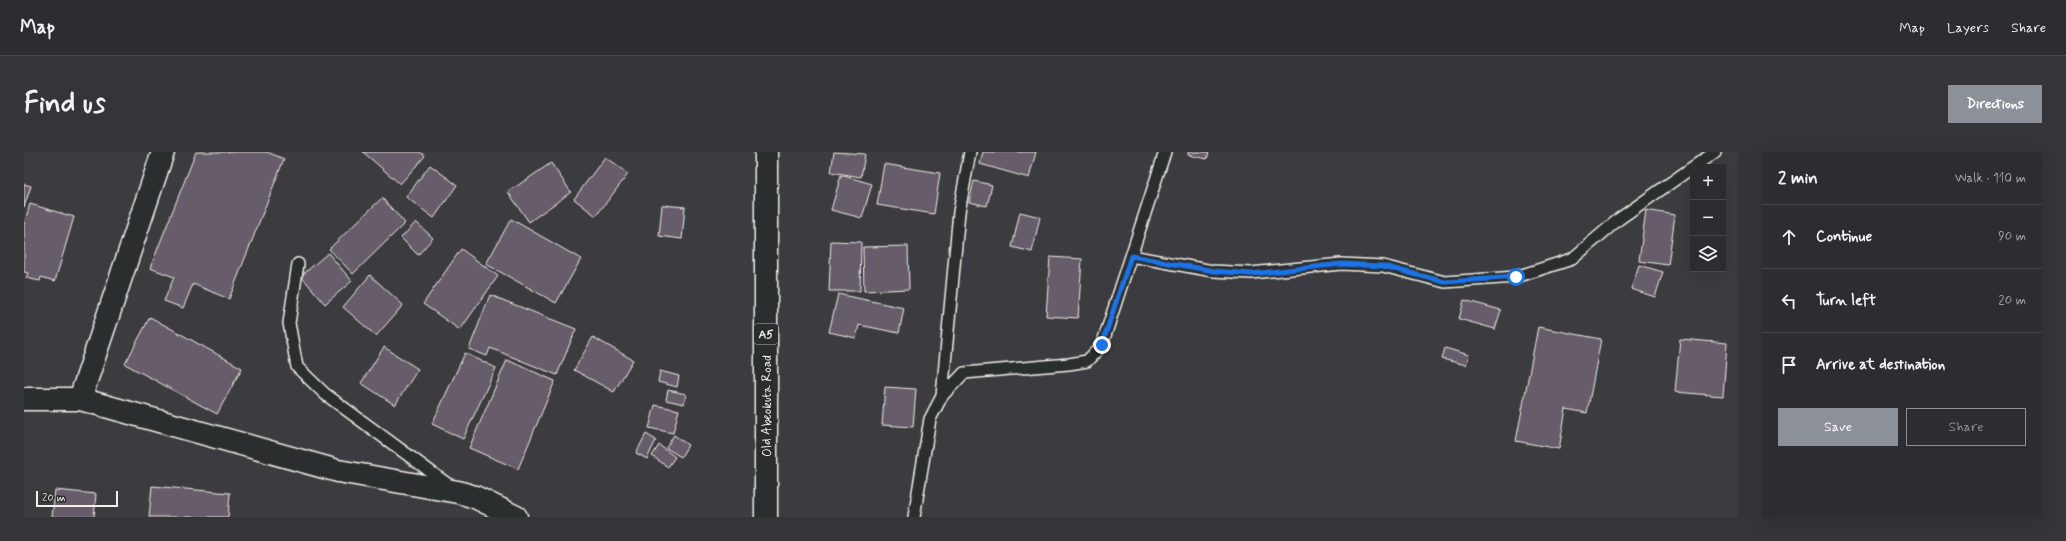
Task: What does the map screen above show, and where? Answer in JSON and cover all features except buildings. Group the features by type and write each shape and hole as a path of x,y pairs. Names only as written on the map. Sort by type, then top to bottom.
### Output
{"main road":[{"path":"80,399 163,152"},
{"name":"Old Abeokuta Road","path":"766,152 766,517"},
{"path":"24,399 80,399 338,471 458,492 475,497 516,517"}],"lane":[{"path":"942,396 959,212 970,152"},
{"path":"914,517 930,418 942,396 964,373 1069,364 1087,361 1102,345 1165,152"},
{"path":"1697,164 1715,152"},
{"path":"1131,256 1214,271 1251,274 1341,264 1383,266 1445,282 1516,277 1572,259 1619,219 1690,169"},
{"path":"298,264 289,323 297,367 325,394 458,492"}],"route":[{"path":"1102,345 1131,256 1214,271 1251,274 1341,264 1383,266 1445,282 1516,277"}]}
